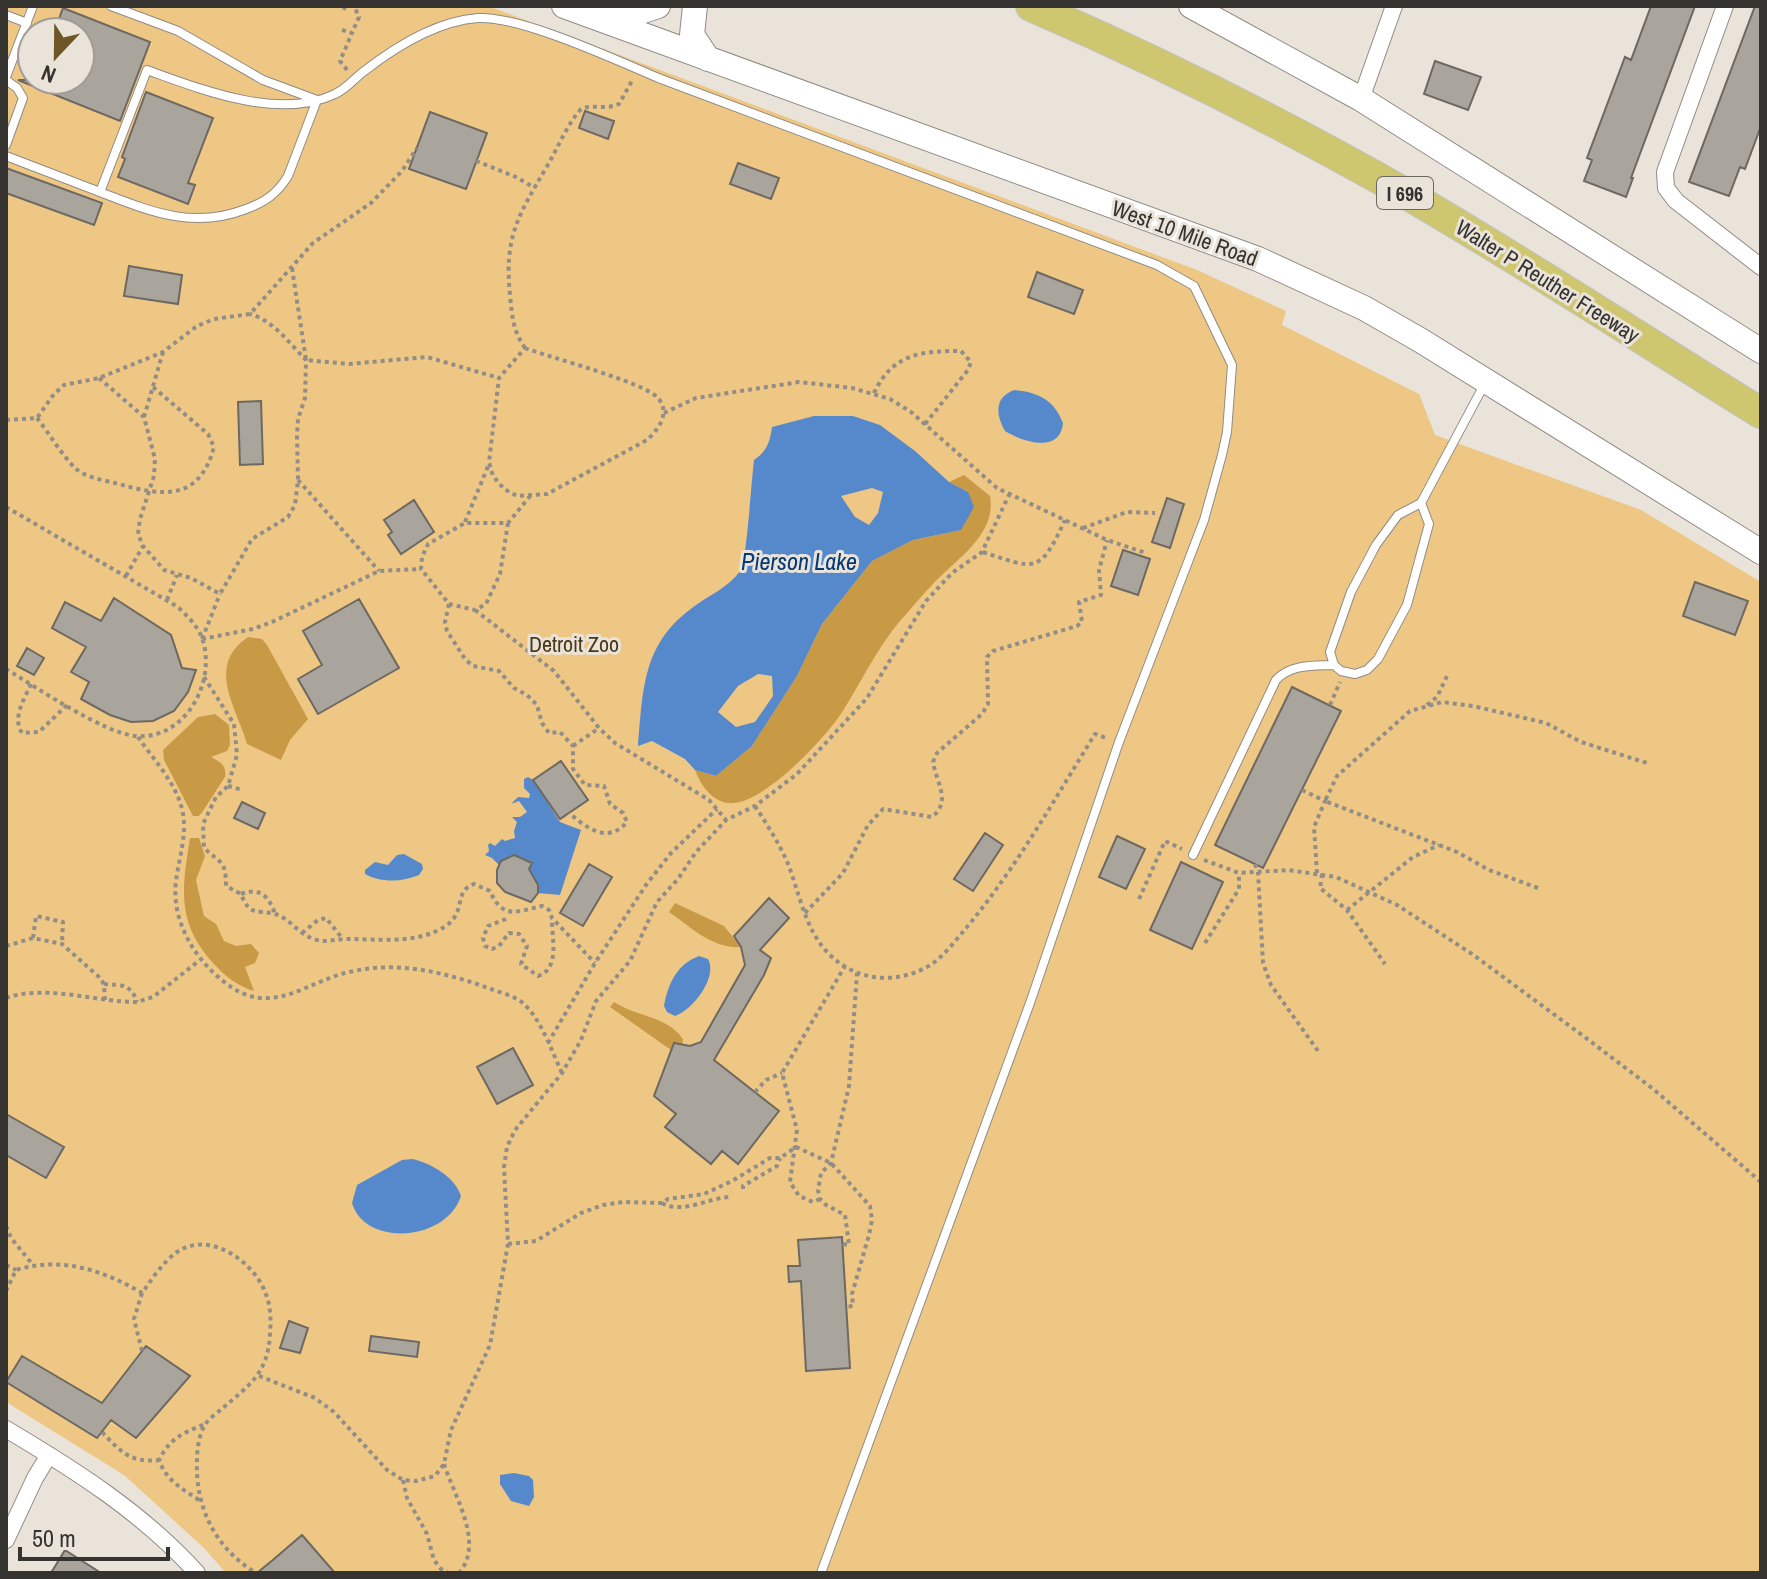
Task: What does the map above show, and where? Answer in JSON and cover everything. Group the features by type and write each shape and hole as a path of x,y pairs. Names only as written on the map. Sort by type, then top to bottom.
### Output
{"highway":[{"name":"Walter P Reuther Freeway","path":"1031,6 1206,87 1347,161 1486,241 1761,413"}],"main road":[{"name":"West 10 Mile Road","path":"564,6 1258,259 1364,308 1761,552"},
{"path":"610,6 640,12 658,6"},
{"path":"695,6 692,35 708,59"},
{"path":"1191,6 1361,99 1761,351"}],"street":[{"path":"1361,99 1394,6"},
{"path":"1725,6 1665,172 1666,188 1676,201 1761,267"},
{"path":"6,1429 119,1502 179,1553 197,1573"},
{"path":"6,1540 49,1455"}],"lane":[{"path":"111,6 178,31 263,80 317,100"},
{"path":"100,192 147,70 216,93 248,100 279,104 317,100 337,93 426,33 453,23 480,18 506,21 531,29 638,69 1157,265 1194,286 1232,365 1227,432 1204,520 1119,742 1030,1003 821,1573"},
{"path":"6,145 23,98 6,78 16,52"},
{"path":"6,156 158,213 195,219 230,216 263,203 281,186 288,176 317,100"},
{"path":"1421,503 1429,524 1407,605 1378,659 1367,670 1355,674 1341,671 1334,665 1330,652 1351,592 1376,545 1398,515 1421,503 1487,381"},
{"path":"1193,855 1276,680 1294,668 1334,665"}],"path":[{"path":"354,6 359,17 340,61 355,79"},
{"path":"342,30 352,33"},
{"path":"489,462 493,476 504,489 517,496 547,494 647,440 659,430 664,413 659,399 648,391 525,348 516,335 511,317 507,274 517,221 533,187 581,109 619,104 638,69"},
{"path":"250,314 320,237 371,203 402,171 417,148"},
{"path":"476,161 533,187"},
{"path":"202,639 220,594 252,539 288,517 295,505 298,419 305,398 306,360 292,267"},
{"path":"37,418 64,385 99,378 163,352 197,326 234,314 250,314 263,319 306,360 349,364 427,357 499,378"},
{"path":"465,523 489,462 499,378 525,348"},
{"path":"874,393 881,378 901,361 931,352 961,351 971,362 968,370 925,424"},
{"path":"163,352 144,417 155,459 150,493 138,534 143,546 164,570 191,578 220,594"},
{"path":"99,378 144,417"},
{"path":"664,413 696,398 738,389 799,382 874,393 911,412 985,479 1009,495 1107,540 1146,553"},
{"path":"37,418 76,469 150,493 168,494 183,490 201,477 214,447 208,434 153,387"},
{"path":"6,420 37,418"},
{"path":"298,480 379,571"},
{"path":"475,610 486,604 500,574 508,523 531,495"},
{"path":"259,1376 315,1398 334,1412 387,1470 403,1480 416,1481 435,1476 444,1464 451,1430 490,1345 508,1244 504,1167 507,1147 515,1130 562,1073 581,1040 596,1001 630,961 657,902 726,820 755,806 797,774 867,698 926,601 952,573 982,552 1009,495"},
{"path":"6,507 178,607 196,626 202,639 204,677 197,702 182,720 161,732 138,737 113,731 6,669"},
{"path":"1083,528 1127,512 1155,513"},
{"path":"982,552 1022,565 1034,565 1042,561 1052,548 1065,520"},
{"path":"508,523 465,523 428,544 421,569 449,604 475,610 554,671 599,728 615,743 709,800 726,820"},
{"path":"805,913 843,873 868,825 883,809 932,817 940,810 943,795 933,762 937,753 982,714 988,704 987,657 993,651 1082,622 1079,602 1101,595 1099,570 1107,540"},
{"path":"126,576 143,546"},
{"path":"202,639 272,622 379,571 421,569"},
{"path":"167,600 177,575"},
{"path":"449,604 445,622 447,631 465,659 473,666 499,671 537,705 542,723 549,733 560,732 573,746 573,769 585,785 604,786 610,804 623,813 627,822 611,832 591,831 569,813"},
{"path":"1330,705 1340,685 1341,671"},
{"path":"1425,706 1437,697 1447,676"},
{"path":"204,677 234,724 237,755 228,786 216,797 203,824 204,848 219,858 224,866 226,886 241,894 245,904 254,912 275,914 310,938 331,943 342,938 392,940 437,931 453,922 458,914 462,892 474,884 490,891 502,909 519,913 542,906 549,910 552,918 553,964 547,973 538,976 521,964 527,946 519,934 509,933 499,946 492,949 485,946 483,938 488,926 506,919"},
{"path":"31,684 18,714 17,723 22,733 39,732 67,705"},
{"path":"1385,964 1347,910 1320,888 1314,827 1337,776 1410,711 1442,702 1473,706 1546,723 1581,742 1650,764"},
{"path":"573,746 599,728"},
{"path":"755,806 785,858 817,940 830,955 857,973 880,979 902,977 925,969 946,952 989,900 1095,734 1119,742"},
{"path":"138,737 177,795 183,811 185,832 175,885 182,929 200,960 225,983 258,998 280,999 351,971 380,967 442,973 523,1003 562,1073"},
{"path":"228,786 243,790"},
{"path":"1302,790 1538,888"},
{"path":"548,1043 646,885 671,853 717,809"},
{"path":"1139,899 1165,841 1239,873 1288,870 1319,874 1336,877 1370,892 1397,905 1472,954 1582,1035 1652,1088 1761,1182"},
{"path":"1347,910 1413,857 1439,845"},
{"path":"1255,864 1263,963 1271,985 1318,1051"},
{"path":"1205,943 1239,889 1239,873"},
{"path":"241,894 252,890 264,893 275,914"},
{"path":"33,938 36,916 63,922 62,944"},
{"path":"302,933 318,920 326,918 342,938"},
{"path":"552,918 595,963"},
{"path":"6,946 33,938 62,944 104,984 126,985 133,991 137,1002"},
{"path":"6,998 37,993 137,1002 153,997 200,960"},
{"path":"755,1092 766,1080 782,1073 845,966"},
{"path":"843,1244 849,1245 845,1215 826,1205 820,1199 818,1190 821,1173 831,1163 849,1086 857,973"},
{"path":"104,984 105,1000"},
{"path":"782,1073 797,1130 790,1182 799,1196 813,1202 820,1199"},
{"path":"796,1147 831,1163 870,1206 872,1220 852,1294 853,1306 846,1307"},
{"path":"662,1203 668,1199 704,1194 770,1158 780,1158 796,1147"},
{"path":"743,1189 743,1186 777,1166 780,1158"},
{"path":"508,1244 536,1241 581,1213 603,1205 623,1202 690,1205 731,1197"},
{"path":"6,1226 11,1238 33,1265"},
{"path":"142,1351 134,1319 142,1293 161,1267 178,1251 198,1243 231,1253 259,1280 267,1295 270,1339 259,1376 205,1424 177,1435 167,1444 159,1460 172,1482 199,1500"},
{"path":"6,1265 16,1270 33,1265 58,1264 83,1268 142,1293"},
{"path":"6,1291 16,1270"},
{"path":"205,1424 197,1456 199,1500 206,1520 223,1546 256,1573"},
{"path":"102,1432 120,1451 133,1459 159,1460"},
{"path":"403,1480 407,1498 427,1534 434,1560 441,1569 459,1573 466,1565 470,1546 467,1526 444,1464"}],"green space":[{"name":"Detroit Zoo","path":"6,6 488,6 1197,270 1286,311 1282,325 1419,394 1435,435 1641,510 1761,582 1761,1573 226,1573 204,1548 124,1475 6,1402"}],"shaded area":[{"path":"964,475 990,496 991,510 987,523 973,545 892,631 844,709 798,763 753,797 732,803 718,800 702,784 695,770 716,776 752,746 797,676 822,624 872,561 913,540 961,530 968,492 949,482"},
{"path":"248,637 262,639 267,645 308,719 290,740 281,760 247,744 228,688 228,661 235,648"},
{"path":"215,714 229,725 230,745 227,751 211,757 224,767 225,777 199,816 193,816 164,760 163,750 198,717"},
{"path":"190,838 199,838 205,856 196,880 204,916 216,924 224,941 236,946 251,944 259,953 255,963 245,967 254,991 237,983 213,963 201,948 187,919 184,889"},
{"path":"675,903 724,926 741,947 711,941 694,930 669,912"},
{"path":"614,1002 669,1026 683,1039 682,1046 674,1043 671,1050 610,1007"}],"water":[{"path":"1014,390 1044,398 1055,408 1063,423 1055,439 1040,443 1005,431 998,412 1000,402"},
{"name":"Pierson Lake","path":"814,416 853,416 880,425 949,482 968,492 974,507 961,530 913,540 872,561 822,624 797,676 752,746 716,776 695,770 685,759 652,741 638,746 644,688 654,653 663,637 692,608 724,587 741,570 754,460 767,446 772,427","holes":["872,488 883,492 878,513 869,525 855,517 841,496","758,674 772,676 773,696 755,722 736,727 718,712 738,686"]},
{"path":"528,777 560,822 581,830 560,895 538,893 538,885 528,873 532,862 514,855 499,865 485,855 490,843 495,846 502,839 515,838 517,822 512,817 520,817 527,812 519,801 511,804 518,797 529,798 530,794 524,788 524,779"},
{"path":"404,854 422,864 419,875 392,880 365,874 365,870 375,862 388,865 397,855"},
{"path":"699,956 708,959 710,975 707,983 696,1000 675,1016 667,1012 664,1006 668,990 679,970"},
{"path":"412,1159 434,1167 458,1189 461,1196 453,1211 439,1223 423,1230 388,1232 372,1227 360,1217 352,1203 357,1185 402,1160"},
{"path":"514,1473 533,1480 534,1497 529,1506 511,1501 500,1484 500,1475"}],"building":[{"path":"1651,6 1695,6 1626,197 1584,181 1592,160 1587,158 1625,57 1631,60"},
{"path":"1755,6 1761,6 1761,126 1745,169 1740,167 1729,196 1689,182"},
{"path":"63,8 83,16 60,16"},
{"path":"96,21 150,42 120,121 58,96 96,96"},
{"path":"1435,61 1481,77 1468,110 1424,94"},
{"path":"146,92 213,118 188,183 195,185 188,204 118,177 125,159 122,157"},
{"path":"585,111 614,121 608,139 579,128"},
{"path":"430,112 487,133 466,189 409,169"},
{"path":"738,163 779,178 771,199 730,184"},
{"path":"6,168 102,203 94,225 6,193"},
{"path":"129,266 182,275 178,304 124,296"},
{"path":"1037,272 1083,290 1074,314 1028,297"},
{"path":"261,401 263,464 240,465 238,402"},
{"path":"1167,498 1184,504 1170,548 1152,542"},
{"path":"414,500 434,532 401,554 388,535 392,532 384,520"},
{"path":"1123,550 1150,559 1138,595 1111,586"},
{"path":"1695,582 1748,601 1735,635 1683,616"},
{"path":"114,598 171,635 182,668 196,670 188,692 174,711 153,721 131,722 110,715 81,699 89,682 71,672 86,647 52,628 65,602 101,621"},
{"path":"359,599 399,668 318,714 298,679 322,665 303,631"},
{"path":"27,648 44,658 34,675 17,666"},
{"path":"1292,687 1341,711 1263,868 1215,845"},
{"path":"561,761 588,800 560,819 533,780"},
{"path":"242,802 265,813 258,829 234,818"},
{"path":"985,833 1003,845 973,891 954,879"},
{"path":"1117,836 1145,849 1126,889 1099,877"},
{"path":"514,855 532,863 529,869 538,885 538,893 531,902 505,892 497,883 501,861"},
{"path":"1181,862 1223,882 1192,949 1150,930"},
{"path":"589,864 612,877 583,926 560,913"},
{"path":"769,898 789,918 760,950 771,958 764,975 714,1060 779,1111 738,1164 722,1151 711,1164 665,1127 676,1114 654,1096 674,1043 690,1046 701,1042 745,965 741,947 734,936"},
{"path":"513,1048 533,1085 497,1104 477,1067"},
{"path":"6,1114 64,1147 46,1178 6,1155"},
{"path":"842,1237 850,1368 806,1371 801,1281 789,1282 788,1266 800,1266 798,1240"},
{"path":"289,1321 308,1328 300,1353 280,1348"},
{"path":"371,1336 419,1342 417,1357 369,1351"},
{"path":"146,1346 190,1376 136,1438 111,1420 97,1438 6,1382 22,1356 102,1403"},
{"path":"302,1535 335,1573 257,1573 274,1559"},
{"path":"65,1550 101,1573 51,1573"}]}
